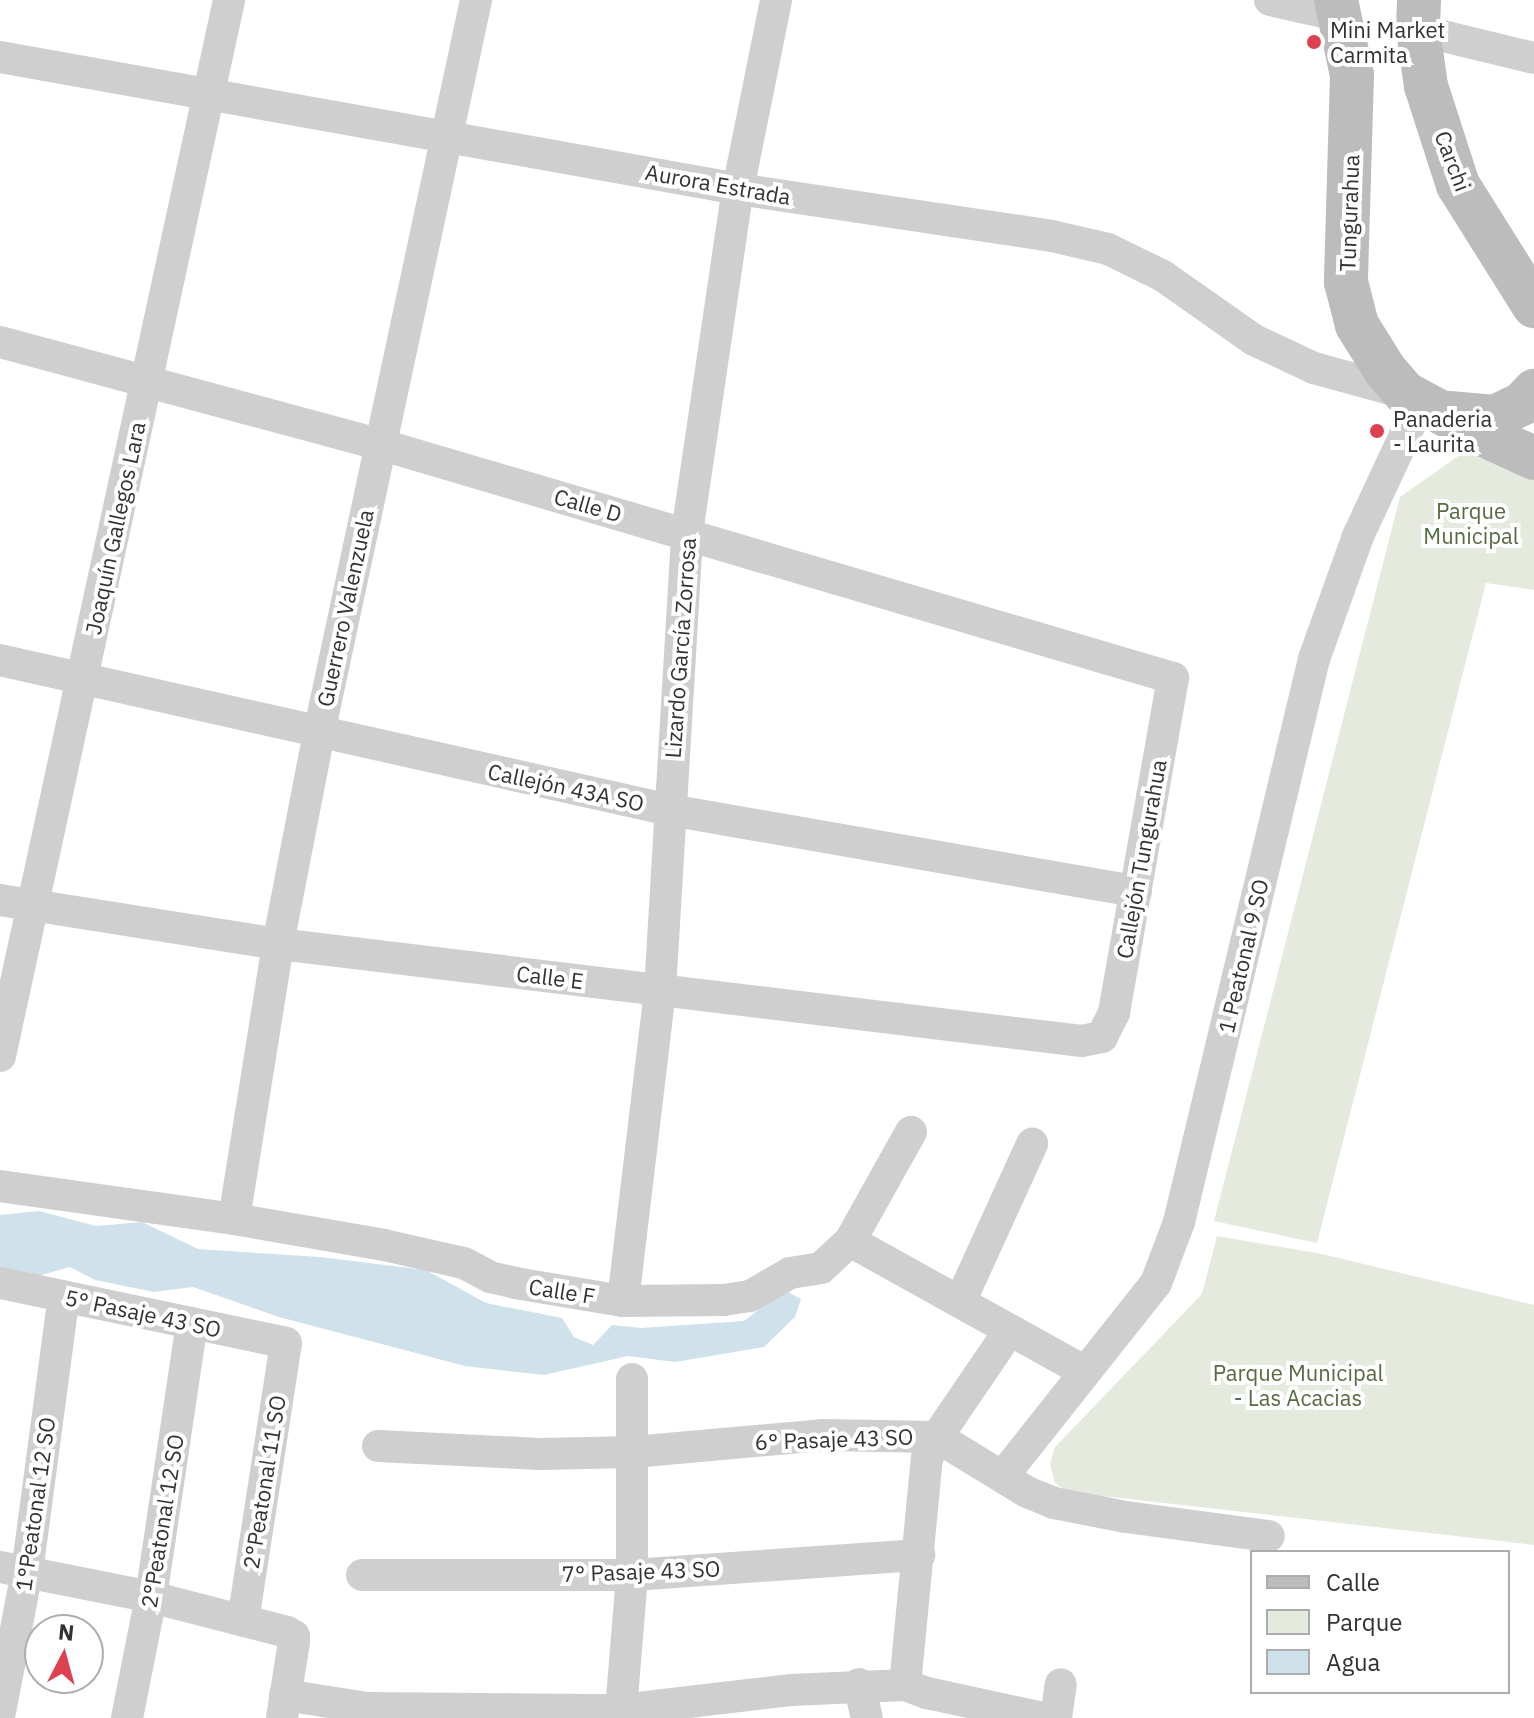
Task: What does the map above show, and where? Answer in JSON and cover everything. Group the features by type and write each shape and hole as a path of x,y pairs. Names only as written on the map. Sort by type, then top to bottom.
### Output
{"main road":[{"name":"Tungurahua","path":"1338,8 1352,75 1346,282 1357,325 1385,370 1420,401"},
{"name":"Carchi","path":"1418,15 1426,86 1458,185 1534,306"},
{"path":"1420,401 1465,417 1495,417 1522,404 1534,391"},
{"path":"1420,401 1534,458"}],"street":[{"name":"Joaquín Gallegos Lara","path":"0,1056 229,0"},
{"name":"Guerrero Valenzuela","path":"234,1219 278,944 319,733 476,0"},
{"name":"Lizardo García Zorrosa","path":"623,1301 660,991 687,533 738,189 776,0"},
{"path":"1270,0 1338,8"},
{"path":"1418,15 1534,58"},
{"name":"Aurora Estrada","path":"0,57 738,189 1052,236 1108,249 1163,276 1254,340 1314,368 1420,401"},
{"name":"Calle D","path":"0,342 379,444 1173,678"},
{"name":"1 Peatonal 9 SO","path":"1003,1476 1074,1391 1084,1371 1156,1283 1179,1222 1314,659 1358,536 1420,401"},
{"name":"Callejón 43A SO","path":"0,660 670,810 1136,891"},
{"name":"Callejón Tungurahua","path":"1102,1037 1114,1013 1173,678"},
{"name":"Calle E","path":"0,900 32,908 278,944 1082,1041 1102,1037"},
{"name":"Calle F","path":"0,1186 234,1219 464,1263 490,1277 515,1283 623,1301 750,1296 790,1273 821,1268 850,1241 911,1132"},
{"path":"960,1302 1032,1144"},
{"path":"850,1241 1084,1371"},
{"name":"5° Pasaje 43 SO","path":"0,1283 286,1343"},
{"name":"1°Peatonal 12 SO","path":"0,1712 14,1569 64,1296"},
{"name":"2°Peatonal 12 SO","path":"127,1718 151,1597 192,1323"},
{"path":"905,1685 927,1458 937,1437 1009,1331"},
{"name":"2°Peatonal 11 SO","path":"243,1621 286,1343"},
{"path":"621,1710 632,1575 632,1379"},
{"name":"6° Pasaje 43 SO","path":"378,1446 540,1454 633,1452 822,1435 937,1437 1027,1492 1054,1503 1126,1517 1269,1536"},
{"name":"7° Pasaje 43 SO","path":"362,1575 632,1575 919,1555"},
{"path":"14,1569 151,1597 294,1636 284,1707 621,1710 859,1684 905,1685 927,1693 1044,1718"},
{"path":"859,1684 867,1718"},
{"path":"1056,1718 1061,1684"}],"green space":[{"name":"Parque Municipal","path":"1464,452 1534,476 1534,590 1486,583 1317,1243 1214,1221 1400,497"},
{"name":"Parque Municipal - Las Acacias","path":"1217,1236 1322,1254 1534,1305 1534,1545 1068,1492 1055,1483 1050,1464 1055,1447 1202,1294"}],"water":[{"path":"39,1211 96,1226 142,1222 198,1249 320,1257 426,1270 486,1303 562,1318 574,1337 593,1345 612,1325 641,1328 744,1321 784,1290 801,1299 795,1317 764,1347 675,1362 628,1356 544,1375 465,1366 279,1317 193,1287 154,1292 95,1280 70,1267 38,1276 0,1267 0,1215"}],"place":[{"name":"Mini Market Carmita","path":"1314,42"},
{"name":"Panaderia - Laurita","path":"1377,431"}]}
